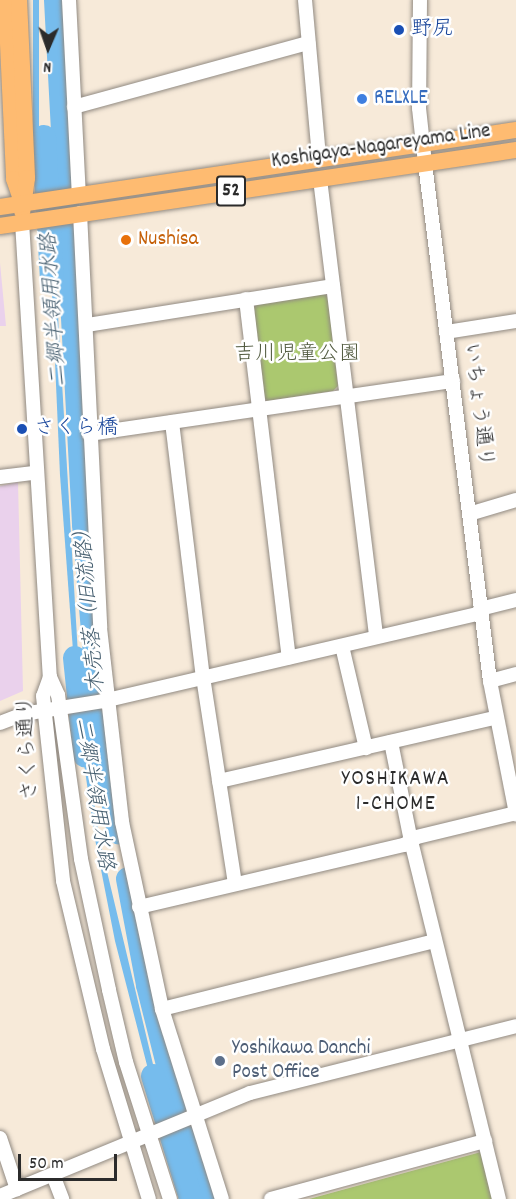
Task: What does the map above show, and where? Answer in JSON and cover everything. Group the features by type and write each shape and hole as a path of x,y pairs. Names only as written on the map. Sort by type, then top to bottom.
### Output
{"main road":[{"path":"6,0 4,80 14,179 22,203"},
{"path":"19,0 27,178 22,203 22,222"},
{"name":"Koshigaya-Nagareyama Line","path":"0,207 516,130"},
{"name":"Koshigaya-Nagareyama Line","path":"0,226 516,150"}],"street":[{"path":"69,0 76,195"},
{"path":"305,0 319,158"},
{"name":"いちょう通り","path":"420,0 418,69 425,163 480,611 495,718 516,813"},
{"path":"74,107 308,43"},
{"path":"320,178 376,637"},
{"path":"80,213 87,324 89,434 105,701 122,822 162,1009 191,1116 222,1199"},
{"path":"22,222 34,473 50,677"},
{"path":"87,324 333,286"},
{"path":"246,299 289,657"},
{"path":"446,332 516,321"},
{"path":"89,434 453,381"},
{"path":"172,422 203,677 235,884"},
{"path":"0,477 34,473"},
{"path":"469,514 516,501"},
{"path":"0,723 45,711 105,701 342,646 516,600"},
{"path":"342,646 366,748"},
{"path":"490,681 516,674"},
{"name":"さくら通り","path":"50,677 66,709 81,860 126,1062 154,1134 170,1199"},
{"name":"さくら通り","path":"50,677 43,696 63,881 84,975 131,1144 149,1199"},
{"path":"219,781 495,718"},
{"path":"391,742 411,841 499,1199"},
{"path":"139,907 516,813"},
{"path":"162,1009 435,941"},
{"path":"0,1196 131,1144 191,1116 268,1088 516,1026"},
{"path":"0,1138 17,1189"},
{"path":"271,1199 485,1141"},
{"path":"53,1175 62,1199"}],"shaded area":[{"path":"0,263 6,326 0,326"},
{"path":"18,482 23,691 0,701 0,486"}],"green space":[{"name":"吉川児童公園","path":"324,293 328,297 338,386 333,391 268,401 263,397 253,309 256,304"},
{"path":"194,1128 218,1199 181,1199 163,1143"},
{"path":"481,1152 493,1199 309,1199"}],"water":[{"path":"33,0 39,0 39,168 33,168"},
{"path":"54,246 80,689 76,691 60,475 50,248"},
{"path":"83,722 99,838 163,1106 158,1108 115,941 95,839 78,723"},
{"path":"174,1142 193,1199 188,1199 170,1143"}],"waterway":[{"name":"木売落（旧流路）","path":"56,0 84,524 103,748 119,833"},
{"name":"二郷半領用水路","path":"44,137 52,279"},
{"name":"二郷半領用水路","path":"75,658 85,755"},
{"name":"木売落（旧流路）","path":"128,879 148,985 178,1104 210,1199"},
{"name":"二郷半領用水路","path":"153,1076 191,1199"}],"place":[{"name":"野尻","path":"399,30"},
{"name":"RELXLE","path":"362,99"},
{"name":"Nushisa","path":"126,240"},
{"name":"さくら橋","path":"22,429"},
{"name":"Yoshikawa Danchi Post Office","path":"220,1061"}],"district":[{"name":"YOSHIKAWA 1-CHOME","path":"396,792"}]}
